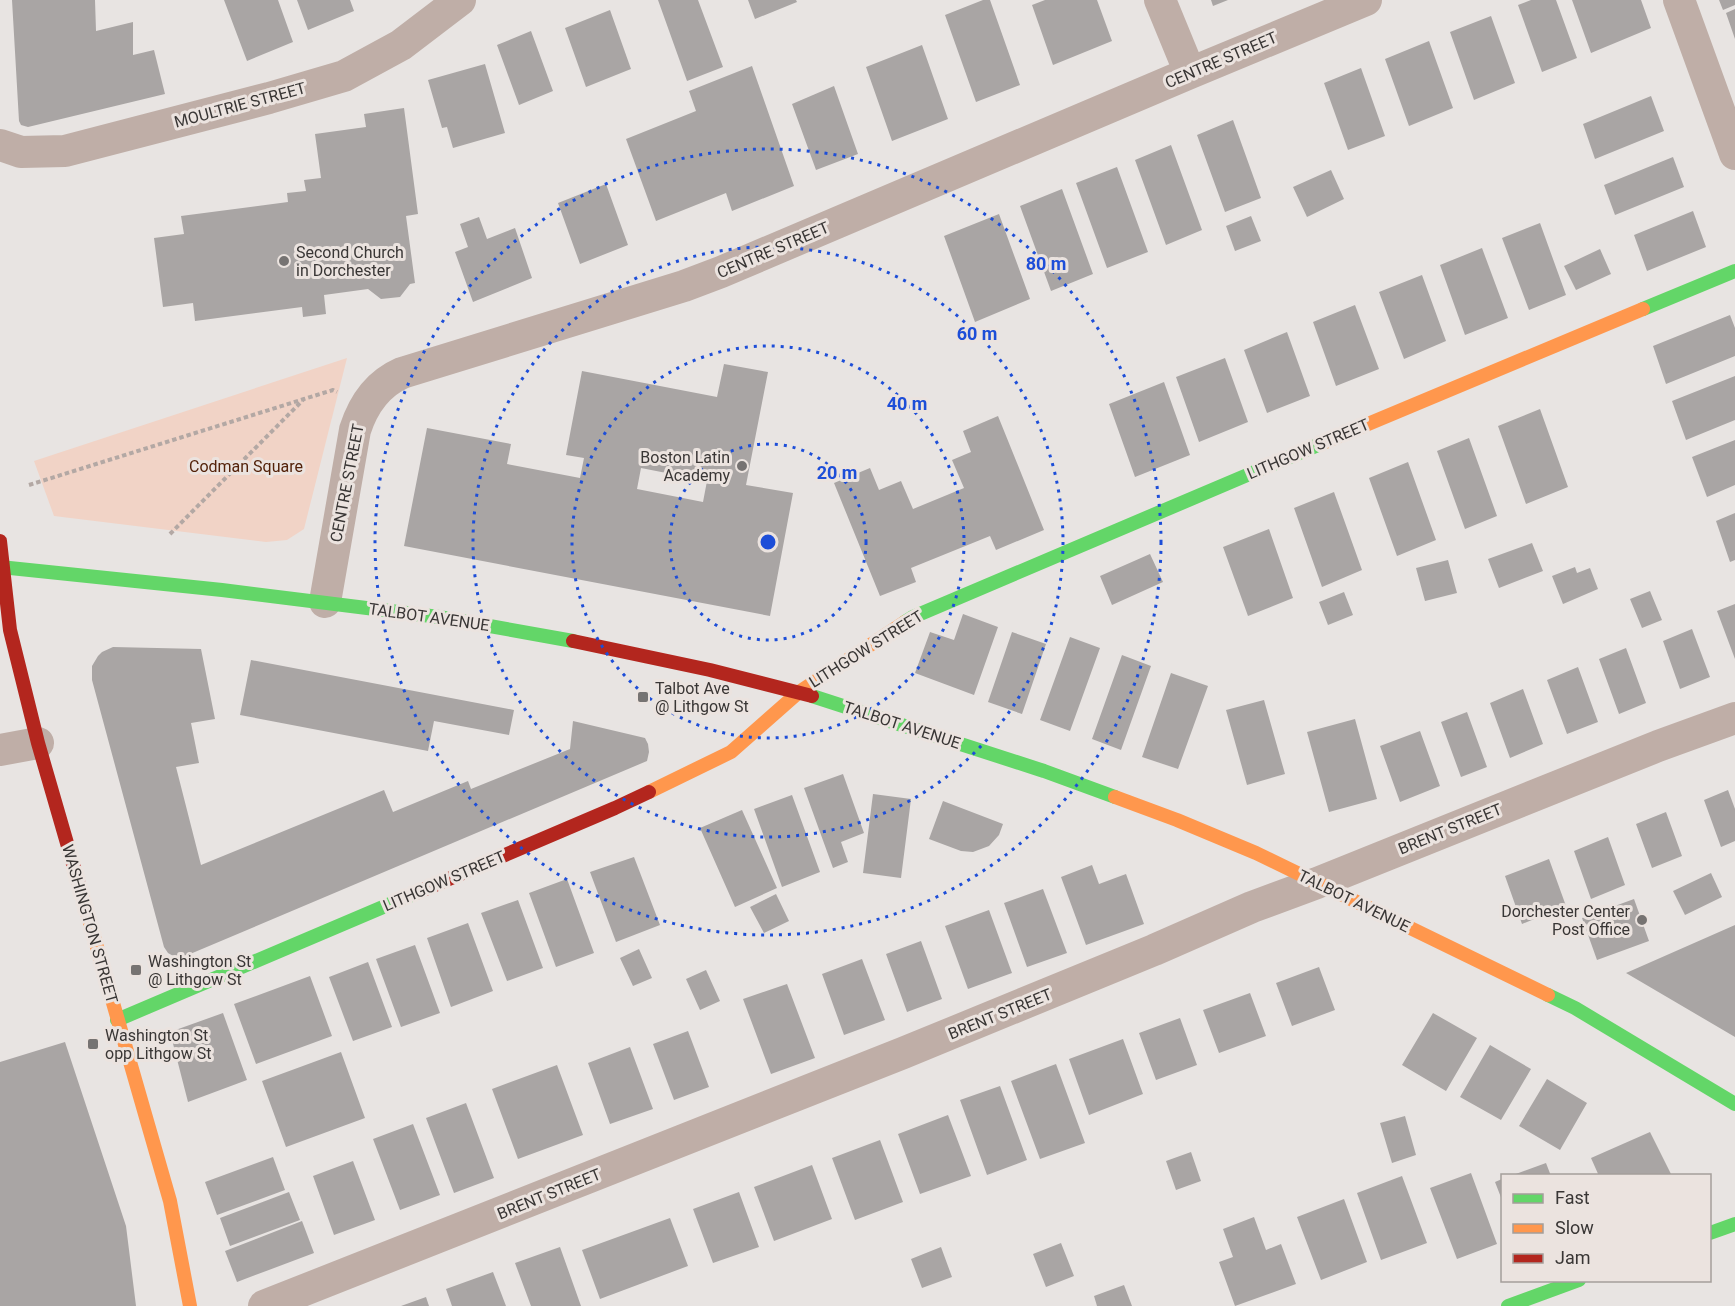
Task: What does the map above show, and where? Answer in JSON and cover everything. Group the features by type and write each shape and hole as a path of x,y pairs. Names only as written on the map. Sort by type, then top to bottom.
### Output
{"main road":[{"name":"LITHGOW STREET","path":"117,1020 615,808 731,752 799,692 913,617 1438,394 1735,271"},
{"name":"WASHINGTON STREET","path":"0,541 1,567 10,630 38,743 170,1201 190,1306"},
{"name":"TALBOT AVENUE","path":"1,567 325,602 439,617 539,633 799,692 1066,779 1177,820 1256,853 1575,1008 1735,1104"},
{"path":"1711,1233 1735,1224"},
{"path":"1508,1306 1576,1282"}],"street":[{"name":"MOULTRIE STREET","path":"0,145 21,152 65,151 344,76 401,45 460,0"},
{"path":"1161,0 1190,73"},
{"name":"CENTRE STREET","path":"325,602 359,419 370,398 392,377 702,280 1366,0"},
{"path":"1679,0 1735,154"},
{"name":"BRENT STREET","path":"264,1306 892,1058 1155,950 1252,907 1658,746 1735,718"},
{"path":"0,750 38,743"}],"path":[{"path":"29,485 333,390 340,392"},
{"path":"170,534 304,399"}],"green space":[{"name":"Codman Square","path":"347,358 304,529 287,540 266,542 54,516 34,461"}],"building":[{"path":"12,0 95,0 96,31 133,22 133,55 154,50 165,94 28,127 21,125"},
{"path":"224,0 278,0 293,42 247,61"},
{"path":"297,0 350,0 354,11 308,30"},
{"path":"658,0 698,0 723,67 687,81"},
{"path":"748,0 796,0 797,2 755,19"},
{"path":"983,0 990,0 1020,85 976,102 945,15"},
{"path":"1045,0 1097,0 1112,41 1053,65 1032,5"},
{"path":"1211,0 1228,0 1213,6"},
{"path":"1531,0 1556,0 1577,58 1542,72 1518,5"},
{"path":"1572,0 1641,0 1651,28 1591,53"},
{"path":"1719,0 1735,0 1735,5 1723,10"},
{"path":"1735,9 1735,39 1726,13"},
{"path":"610,10 631,69 586,87 565,28"},
{"path":"1491,16 1515,83 1474,100 1450,32"},
{"path":"531,31 553,91 519,105 497,45"},
{"path":"1429,41 1453,108 1409,126 1385,59"},
{"path":"922,45 948,119 892,141 866,67"},
{"path":"485,64 505,133 453,148 447,127 442,128 428,80"},
{"path":"752,66 794,186 732,211 726,193 656,221 626,139 696,111 689,91"},
{"path":"1361,68 1385,136 1348,150 1324,83"},
{"path":"834,86 858,154 816,170 792,104"},
{"path":"1651,96 1664,131 1595,159 1583,124"},
{"name":"Second Church in Dorchester","path":"404,108 418,214 406,216 415,283 410,284 400,297 381,299 368,289 324,295 326,314 303,317 302,307 195,321 193,303 163,307 154,238 184,234 181,216 288,202 287,193 306,191 304,180 321,178 315,134 366,127 364,114"},
{"path":"1233,120 1261,198 1225,212 1197,135"},
{"path":"1171,145 1202,230 1166,245 1135,160"},
{"path":"1673,157 1684,187 1615,215 1604,185"},
{"path":"1117,167 1148,252 1107,268 1076,183"},
{"path":"1331,170 1344,199 1307,217 1293,187"},
{"path":"606,184 628,245 580,264 558,203"},
{"path":"1062,189 1093,274 1051,291 1020,206"},
{"path":"1693,211 1706,247 1647,271 1634,235"},
{"path":"999,214 1030,299 975,322 944,236"},
{"path":"1251,216 1261,241 1235,251 1226,226"},
{"path":"479,217 487,239 515,228 532,278 473,302 455,252 468,247 460,224"},
{"path":"1540,223 1566,295 1529,310 1502,238"},
{"path":"1482,248 1508,318 1465,335 1440,265"},
{"path":"1600,249 1611,274 1576,290 1564,266"},
{"path":"1422,275 1446,341 1404,359 1379,292"},
{"path":"1355,305 1379,369 1336,386 1313,322"},
{"path":"1730,315 1735,328 1735,356 1666,384 1653,346"},
{"path":"1287,332 1310,396 1267,413 1244,350"},
{"path":"1225,358 1248,422 1199,442 1176,377"},
{"path":"724,364 768,372 746,485 793,493 770,616 404,546 427,428 511,444 507,464 580,478 584,458 566,455 582,371 717,397","holes":["641,468 707,481 703,502 637,489"]},
{"path":"1735,376 1735,420 1686,440 1672,401"},
{"path":"1164,382 1190,455 1135,477 1109,404"},
{"path":"1540,409 1568,487 1526,504 1498,426"},
{"path":"998,416 1044,530 996,550 990,536 911,568 916,582 880,596 834,483 870,468 879,490 901,481 913,509 964,488 952,460 971,452 963,431"},
{"path":"1469,438 1497,516 1465,529 1437,451"},
{"path":"1735,440 1735,485 1707,497 1692,457"},
{"path":"1408,462 1436,540 1397,556 1369,478"},
{"path":"1334,492 1362,570 1322,587 1294,508"},
{"path":"1735,513 1735,560 1730,562 1716,521"},
{"path":"1269,529 1293,598 1248,616 1223,547"},
{"path":"1532,543 1543,571 1499,588 1488,559"},
{"path":"1150,554 1163,582 1112,605 1100,576"},
{"path":"1448,560 1457,593 1425,601 1416,568"},
{"path":"1575,567 1577,573 1590,568 1598,589 1563,604 1552,576"},
{"path":"1650,591 1662,620 1642,628 1630,599"},
{"path":"1344,592 1353,615 1328,625 1319,602"},
{"path":"1735,604 1735,659 1717,611"},
{"path":"963,614 998,627 974,695 915,673 930,632 954,640"},
{"path":"1692,629 1710,677 1680,689 1663,641"},
{"path":"1012,632 1046,644 1022,714 988,702"},
{"path":"1070,637 1100,648 1070,731 1040,720"},
{"path":"113,647 201,649 215,719 191,723 199,763 176,767 201,865 384,790 393,812 468,781 471,789 570,749 573,721 645,738 649,752 647,761 183,957 175,957 164,947 92,680 92,666 98,656"},
{"path":"1626,648 1646,703 1619,714 1599,659"},
{"path":"1122,655 1151,666 1121,750 1092,739"},
{"path":"251,660 514,710 509,735 434,721 428,751 240,715"},
{"path":"1578,667 1598,722 1567,734 1547,680"},
{"path":"1171,673 1208,686 1178,769 1142,757"},
{"path":"1523,689 1543,744 1510,758 1490,703"},
{"path":"1264,700 1285,774 1247,785 1226,710"},
{"path":"1467,712 1487,767 1461,777 1441,722"},
{"path":"1355,719 1377,799 1329,812 1307,732"},
{"path":"1420,731 1440,786 1400,802 1380,746"},
{"path":"843,774 864,833 841,842 848,862 833,868 804,788"},
{"path":"1728,790 1735,809 1735,841 1721,847 1704,800"},
{"path":"873,794 911,799 901,878 863,873"},
{"path":"792,795 820,872 782,887 754,809"},
{"path":"943,801 1003,824 999,835 989,846 973,852 961,851 929,839"},
{"path":"742,810 777,888 735,907 700,828"},
{"path":"1666,812 1682,856 1652,868 1636,824"},
{"path":"1608,837 1625,885 1591,899 1574,851"},
{"path":"634,857 660,925 616,942 590,872"},
{"path":"1549,859 1566,906 1522,924 1505,876"},
{"path":"1092,865 1099,884 1126,874 1144,924 1086,945 1061,877"},
{"path":"1711,873 1722,897 1685,915 1673,891"},
{"path":"567,879 594,953 556,967 529,893"},
{"path":"1043,889 1067,953 1027,967 1004,903"},
{"path":"776,894 789,921 764,933 750,907"},
{"path":"1634,899 1649,941 1597,960 1582,918"},
{"path":"518,900 543,968 507,981 481,913"},
{"path":"989,910 1012,973 968,989 945,926"},
{"path":"468,923 493,991 451,1007 427,938"},
{"path":"1735,925 1735,1037 1626,973"},
{"path":"921,941 942,999 907,1012 886,954"},
{"path":"415,945 440,1013 401,1027 376,959"},
{"path":"639,949 652,978 633,986 620,958"},
{"path":"862,959 885,1020 844,1035 822,974"},
{"path":"368,962 392,1027 353,1041 329,977"},
{"path":"1319,967 1335,1010 1292,1026 1276,983"},
{"path":"706,970 720,1001 700,1010 686,979"},
{"path":"310,976 332,1036 256,1064 234,1004"},
{"path":"787,984 815,1058 771,1074 743,999"},
{"path":"1250,993 1266,1036 1219,1053 1203,1010"},
{"path":"223,1013 247,1080 188,1102 170,1032"},
{"path":"1433,1013 1477,1038 1446,1091 1402,1065"},
{"path":"1180,1018 1197,1065 1156,1080 1139,1033"},
{"path":"688,1031 709,1087 674,1100 653,1044"},
{"path":"1123,1039 1143,1094 1089,1115 1069,1059"},
{"path":"65,1042 126,1226 136,1306 0,1306 0,1062"},
{"path":"1490,1045 1531,1069 1501,1120 1460,1097"},
{"path":"630,1047 653,1109 610,1124 588,1063"},
{"path":"341,1052 365,1118 286,1147 262,1081"},
{"path":"1056,1064 1085,1143 1040,1159 1011,1081"},
{"path":"557,1065 583,1135 518,1159 492,1089"},
{"path":"1547,1079 1587,1103 1560,1150 1519,1126"},
{"path":"1000,1086 1027,1160 987,1175 960,1100"},
{"path":"466,1103 494,1178 454,1193 426,1118"},
{"path":"948,1115 971,1176 920,1194 898,1134"},
{"path":"1405,1116 1416,1155 1392,1163 1380,1123"},
{"path":"413,1124 440,1195 400,1210 373,1139"},
{"path":"1650,1132 1671,1174 1598,1174 1591,1158"},
{"path":"880,1140 903,1202 855,1220 832,1158"},
{"path":"1191,1152 1201,1181 1176,1190 1166,1161"},
{"path":"273,1157 285,1190 217,1215 205,1182"},
{"path":"353,1161 375,1220 334,1235 313,1176"},
{"path":"1546,1163 1550,1174 1516,1174"},
{"path":"812,1165 832,1219 774,1241 754,1187"},
{"path":"1471,1173 1497,1244 1457,1259 1430,1188"},
{"path":"1402,1176 1427,1243 1381,1260 1357,1193"},
{"path":"1501,1179 1501,1197 1495,1182"},
{"path":"289,1192 300,1220 230,1246 220,1218"},
{"path":"739,1192 759,1247 713,1263 693,1209"},
{"path":"1344,1199 1367,1262 1321,1280 1297,1217"},
{"path":"1254,1217 1266,1250 1281,1244 1296,1284 1235,1306 1219,1262 1233,1257 1223,1229"},
{"path":"670,1218 688,1266 600,1299 582,1250"},
{"path":"302,1221 314,1253 237,1282 225,1251"},
{"path":"1061,1243 1074,1276 1046,1287 1033,1254"},
{"path":"560,1247 581,1306 531,1306 515,1263"},
{"path":"941,1247 952,1277 922,1288 911,1259"},
{"path":"493,1272 506,1306 452,1306 446,1289"},
{"path":"1124,1285 1132,1306 1097,1306 1094,1296"},
{"path":"426,1297 429,1306 401,1306"}],"traffic: fast":[{"path":"1643,309 1735,271"},
{"path":"905,622 1325,442"},
{"path":"0,567 222,590 439,617 573,641"},
{"path":"812,696 1044,771 1115,797"},
{"path":"117,1020 416,893"},
{"path":"1548,995 1575,1008 1735,1104"},
{"path":"1711,1233 1735,1224"},
{"path":"1508,1306 1574,1282"}],"traffic: slow":[{"path":"1325,442 1643,309"},
{"path":"649,792 731,752 799,692 905,622"},
{"path":"1115,797 1256,853 1548,995"},
{"path":"80,888 170,1201 190,1306"}],"traffic: jam":[{"path":"0,541 10,630 38,743 80,888"},
{"path":"573,641 710,670 812,696"},
{"path":"416,893 649,792"}],"place":[{"name":"Second Church in Dorchester","path":"284,261"},
{"name":"Boston Latin Academy","path":"742,466"},
{"name":"Talbot Ave @ Lithgow St","path":"643,697"},
{"name":"Dorchester Center Post Office","path":"1642,920"},
{"name":"Washington St @ Lithgow St","path":"136,970"},
{"name":"Washington St opp Lithgow St","path":"93,1044"}]}
